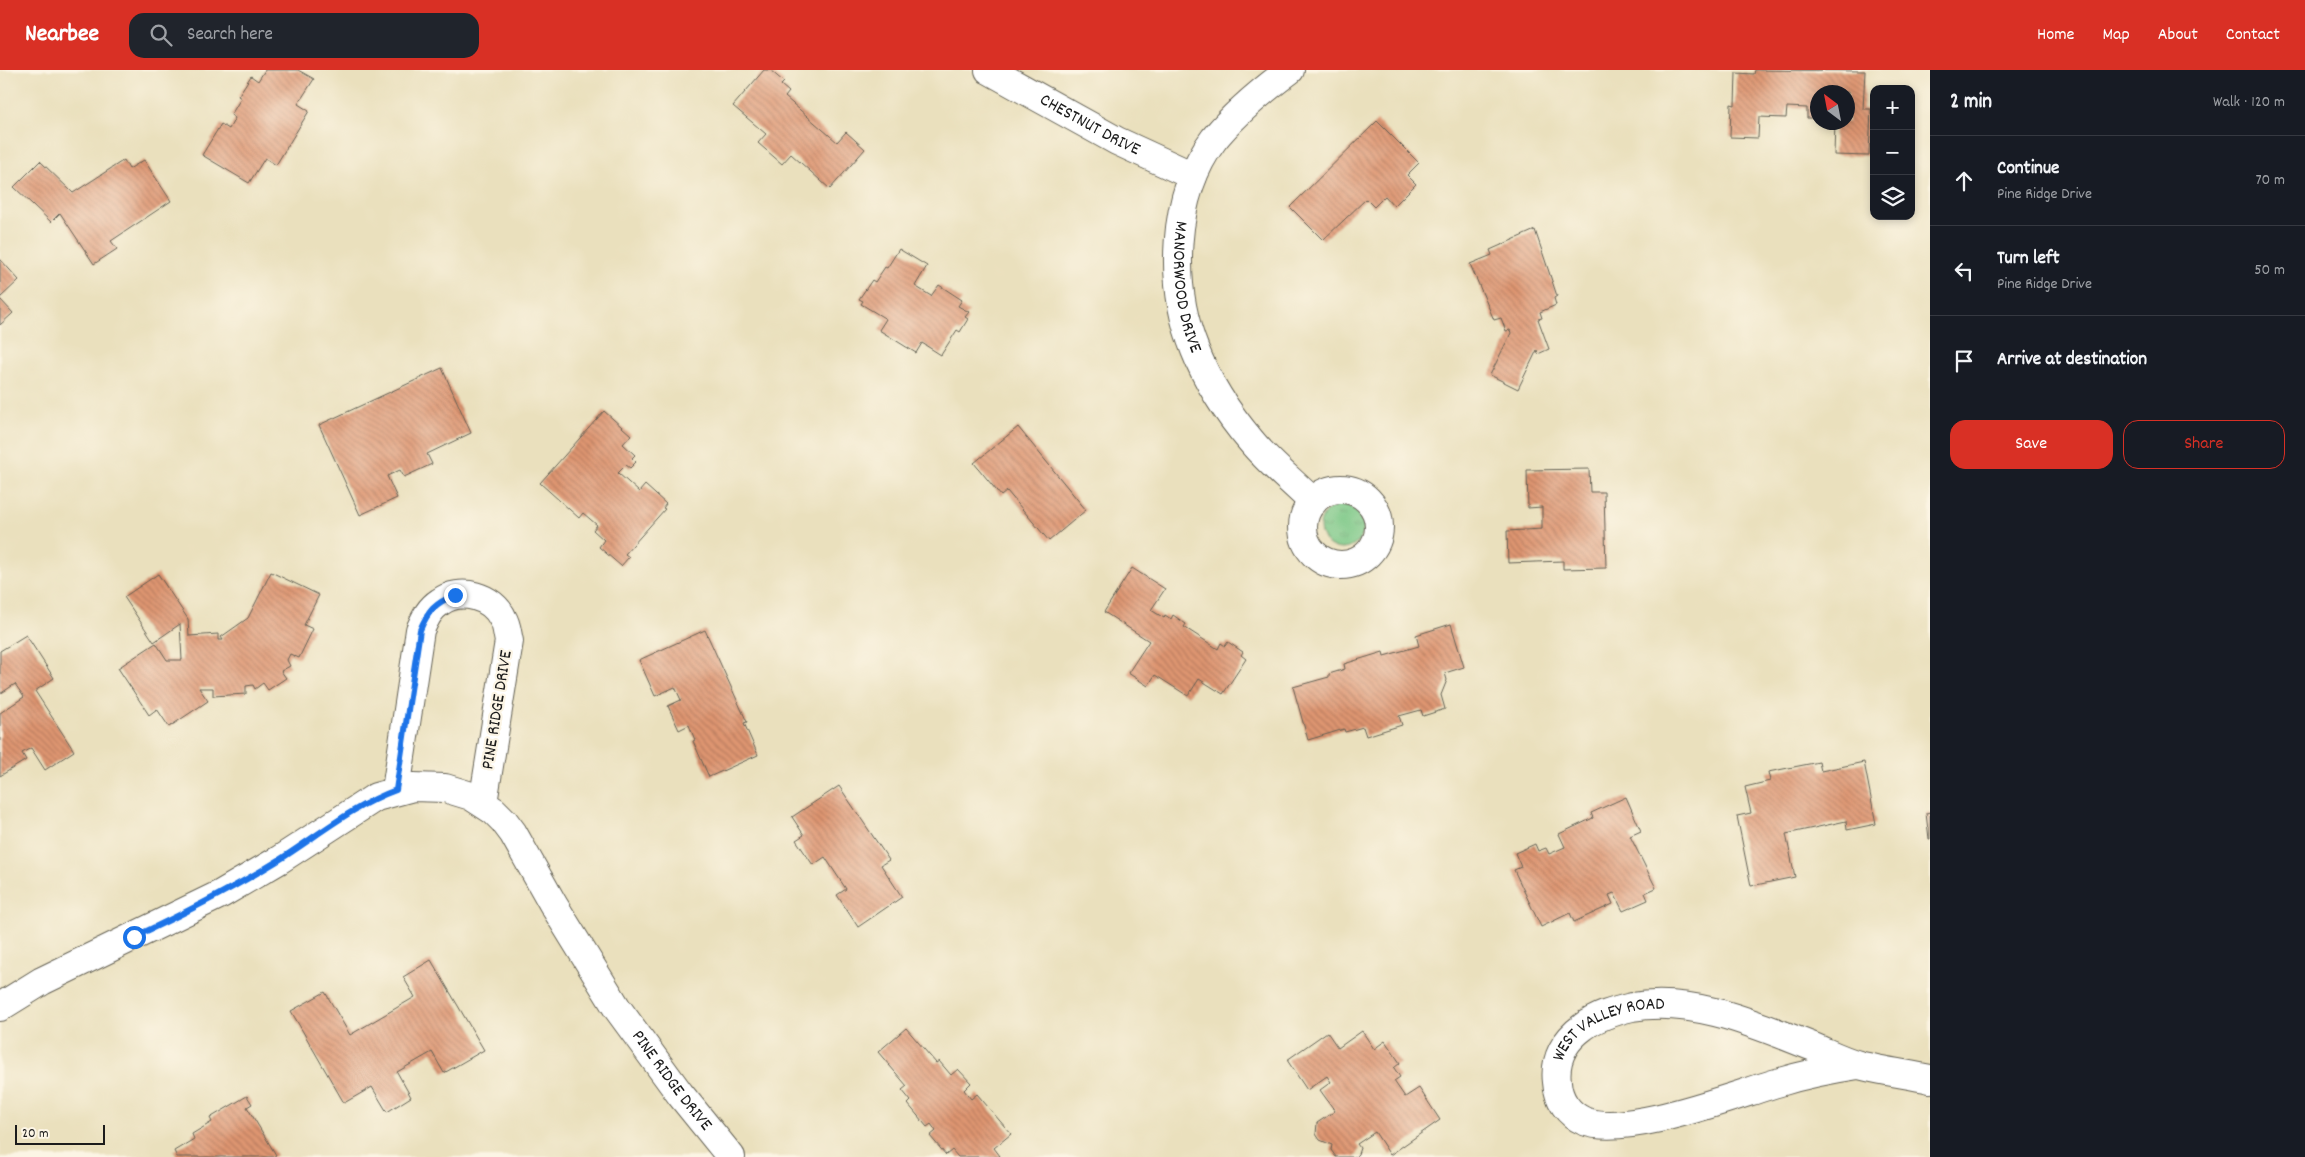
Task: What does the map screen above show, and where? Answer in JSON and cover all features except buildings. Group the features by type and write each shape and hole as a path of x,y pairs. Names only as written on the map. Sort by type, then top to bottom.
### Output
{"street":[{"name":"CHESTNUT DRIVE","path":"989,70 1117,140 1193,176"},
{"name":"MANORWOOD DRIVE","path":"1290,70 1253,99 1215,139 1193,176 1185,203 1178,268 1184,315 1195,351 1218,394 1252,442 1313,502"},
{"name":"PINE RIDGE DRIVE","path":"396,790 420,630 427,614 440,601 455,595 470,595 485,599 498,609 504,620 509,642 482,803"},
{"name":"PINE RIDGE DRIVE","path":"0,1007 42,981 221,894 279,860 376,797 396,790 428,786 445,788 471,796 504,821 617,1008 680,1094 731,1157"},
{"name":"WEST VALLEY ROAD","path":"1858,1065 1797,1077 1658,1118 1613,1126 1592,1124 1574,1115 1561,1099 1556,1076 1563,1048 1583,1027 1607,1014 1650,1005 1675,1005 1722,1015 1769,1030 1858,1065 1930,1079"}],"green space":[{"path":"1346,505 1358,511 1363,518 1363,536 1358,543 1351,548 1338,549 1326,543 1321,536 1320,523 1326,511 1333,506"}],"route":[{"path":"134,937 221,894 279,860 376,797 396,790 420,630 427,614 440,601 455,595"}]}
